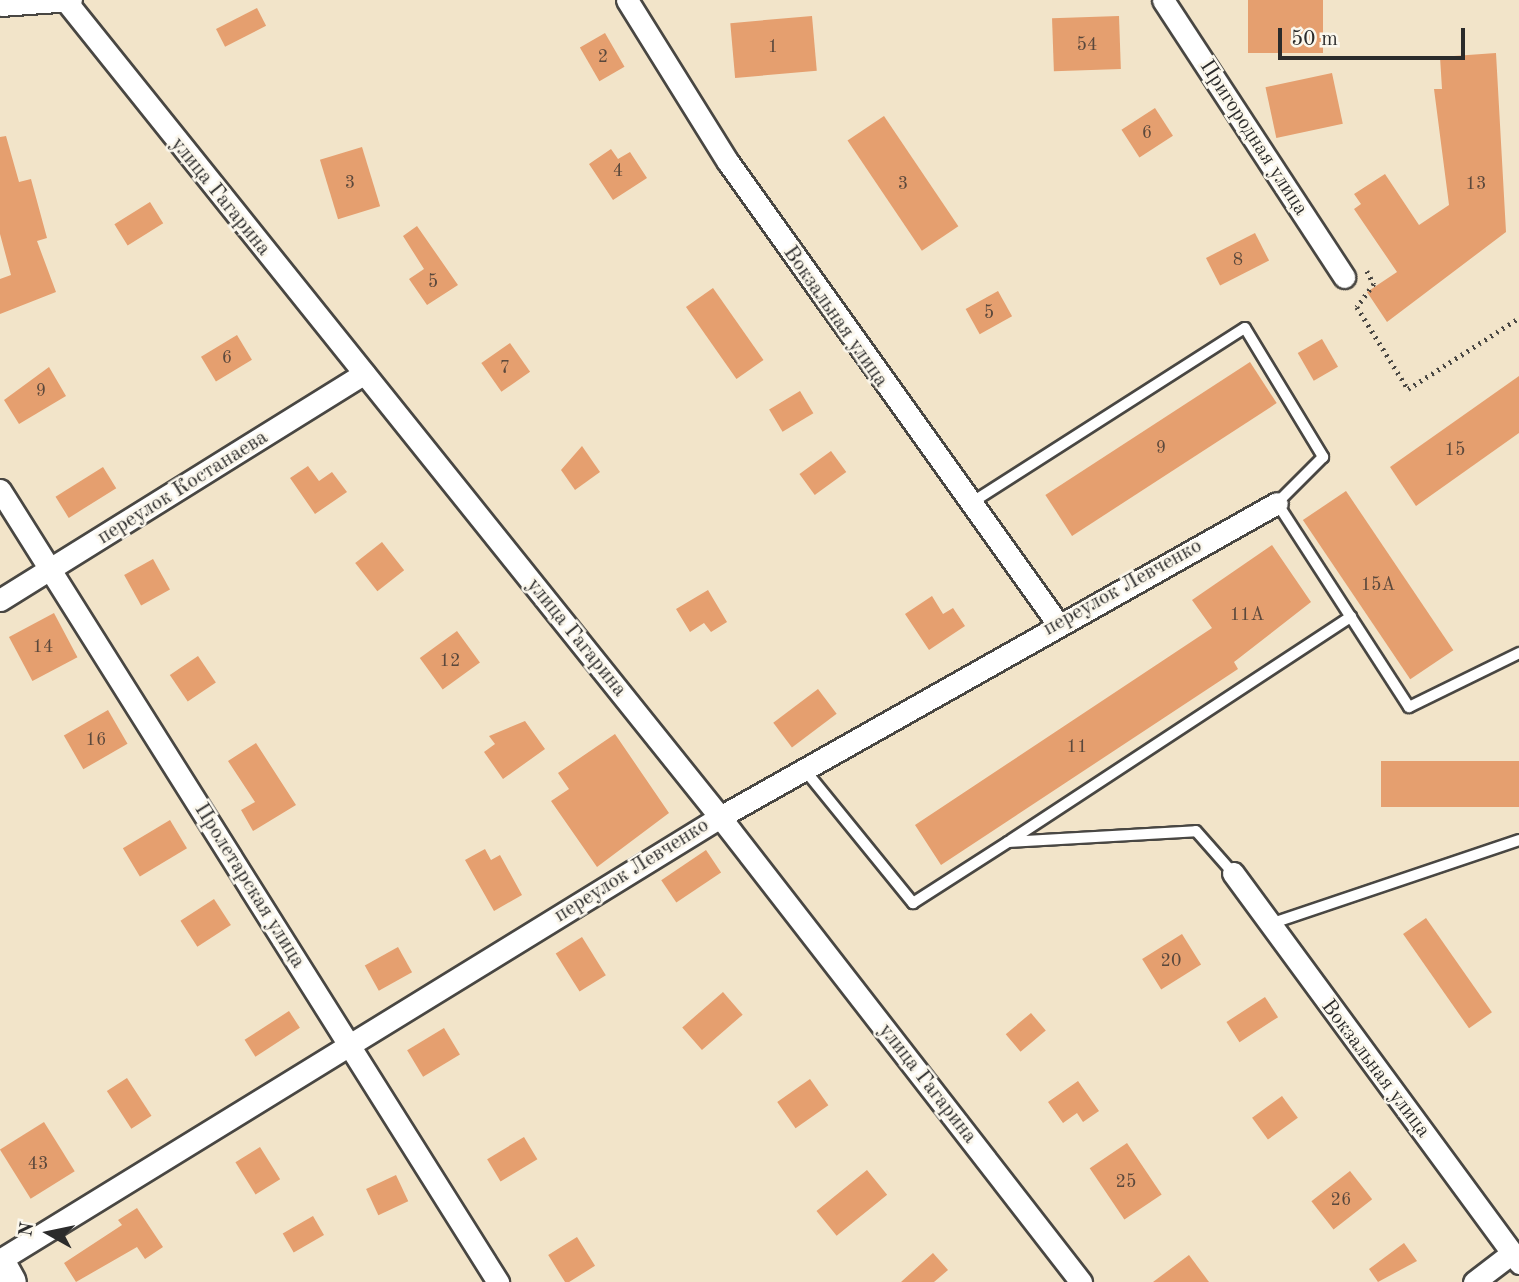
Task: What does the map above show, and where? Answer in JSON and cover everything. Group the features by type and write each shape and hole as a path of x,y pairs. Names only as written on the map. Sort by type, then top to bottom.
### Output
{"main road":[{"path":"0,1266 9,1282"}],"street":[{"name":"улица Гагарина","path":"65,0 720,817 1080,1282"},
{"path":"0,5 71,0"},
{"name":"Вокзальная улица","path":"626,0 728,162 1058,624"},
{"name":"Пригородная улица","path":"1163,0 1344,277"},
{"name":"переулок Костанаева","path":"0,600 364,373"},
{"name":"Пролетарская улица","path":"0,490 498,1282"},
{"name":"переулок Левченко","path":"0,1260 720,817 1276,503"},
{"name":"Вокзальная улица","path":"1233,873 1268,925 1517,1256"},
{"path":"1474,1282 1517,1256"}],"lane":[{"path":"971,503 1245,328 1323,457 1276,503 1409,706 1519,653"},
{"path":"804,769 913,903 1351,617"},
{"path":"1008,842 1196,831 1233,873"},
{"path":"1268,925 1519,840"}],"path":[{"path":"1363,264 1374,284 1357,307 1408,389 1519,318"}],"building":[{"path":"1248,0 1323,0 1323,53 1248,53"},
{"path":"257,8 266,26 225,47 216,29"},
{"path":"812,16 817,71 735,78 730,23"},
{"path":"1119,16 1121,69 1054,71 1052,18"},
{"path":"605,33 624,67 599,81 580,48"},
{"path":"1496,53 1506,232 1387,322 1367,292 1397,272 1354,209 1361,204 1354,194 1385,174 1419,225 1449,205 1434,89 1442,89 1440,57"},
{"path":"1332,73 1343,124 1276,138 1265,87"},
{"path":"1155,108 1173,136 1139,157 1121,130"},
{"path":"884,116 958,226 922,251 848,141"},
{"path":"6,136 19,182 31,179 47,238 37,241 56,292 0,314 0,279 11,275 0,234 0,137"},
{"path":"362,147 380,206 338,219 320,160"},
{"path":"611,149 618,159 630,152 647,178 613,200 589,164"},
{"path":"150,202 163,223 128,245 114,224"},
{"path":"417,226 458,285 427,305 409,279 424,269 403,236"},
{"path":"1255,233 1269,261 1220,286 1206,258"},
{"path":"713,288 763,360 736,379 686,307"},
{"path":"998,291 1012,316 980,334 966,309"},
{"path":"237,335 252,360 216,381 201,357"},
{"path":"1322,339 1338,367 1314,381 1298,353"},
{"path":"510,343 530,372 501,392 481,363"},
{"path":"1250,362 1277,403 1072,536 1045,495"},
{"path":"49,367 66,396 19,424 4,400"},
{"path":"1519,376 1519,433 1416,506 1390,467"},
{"path":"800,391 813,413 783,432 769,410"},
{"path":"582,446 600,472 575,490 561,470"},
{"path":"831,451 846,472 815,495 799,474"},
{"path":"308,466 319,481 332,472 347,492 315,514 290,478"},
{"path":"103,467 116,488 69,518 56,497"},
{"path":"1346,491 1453,650 1410,679 1303,520"},
{"path":"382,542 404,570 377,591 355,563"},
{"path":"1272,545 1311,602 1234,662 1238,669 941,865 915,825 1212,628 1192,600"},
{"path":"153,559 170,590 141,606 124,575"},
{"path":"708,590 727,622 711,632 704,623 690,632 676,609"},
{"path":"932,596 943,614 953,608 965,626 929,650 905,614"},
{"path":"54,613 77,657 32,681 9,637"},
{"path":"457,631 480,663 443,690 420,658"},
{"path":"198,656 216,683 188,702 170,675"},
{"path":"818,689 837,714 792,747 773,723"},
{"path":"108,710 128,744 83,769 64,736"},
{"path":"525,721 545,749 503,779 484,752 495,744 489,736"},
{"path":"615,734 669,813 597,867 551,801 569,789 558,773"},
{"path":"256,743 296,805 253,831 241,810 255,802 228,761"},
{"path":"1381,761 1519,761 1519,807 1381,807"},
{"path":"170,820 187,848 140,877 123,848"},
{"path":"485,849 491,860 500,855 522,895 494,911 465,860"},
{"path":"706,850 721,872 676,903 661,880"},
{"path":"214,899 231,925 197,947 180,921"},
{"path":"1426,918 1492,1012 1469,1028 1403,934"},
{"path":"1182,934 1201,965 1161,989 1142,959"},
{"path":"582,937 606,975 580,992 556,953"},
{"path":"398,947 412,972 379,991 365,965"},
{"path":"723,992 743,1015 702,1050 682,1027"},
{"path":"1265,997 1278,1017 1239,1042 1226,1022"},
{"path":"289,1011 300,1028 255,1057 245,1040"},
{"path":"1031,1013 1046,1031 1021,1052 1006,1034"},
{"path":"444,1028 460,1055 423,1077 407,1050"},
{"path":"127,1078 152,1116 131,1129 107,1091"},
{"path":"810,1079 828,1105 796,1128 777,1102"},
{"path":"1078,1081 1099,1111 1083,1122 1077,1113 1063,1123 1048,1102"},
{"path":"1282,1096 1298,1118 1268,1140 1252,1118"},
{"path":"44,1122 75,1171 31,1199 0,1149"},
{"path":"524,1137 537,1159 501,1181 487,1159"},
{"path":"1127,1143 1162,1194 1124,1220 1090,1168"},
{"path":"260,1147 280,1179 256,1195 235,1162"},
{"path":"867,1170 887,1195 837,1236 816,1211"},
{"path":"1350,1171 1372,1199 1334,1230 1311,1201"},
{"path":"396,1175 408,1201 378,1215 366,1189"},
{"path":"137,1208 163,1247 145,1259 137,1247 76,1282 64,1263 122,1225 118,1220"},
{"path":"313,1216 324,1235 294,1253 283,1234"},
{"path":"577,1237 595,1266 565,1282 548,1255"},
{"path":"1404,1243 1417,1261 1378,1282 1369,1269"},
{"path":"933,1253 948,1270 934,1282 901,1282"},
{"path":"1189,1255 1209,1282 1153,1282"}]}
